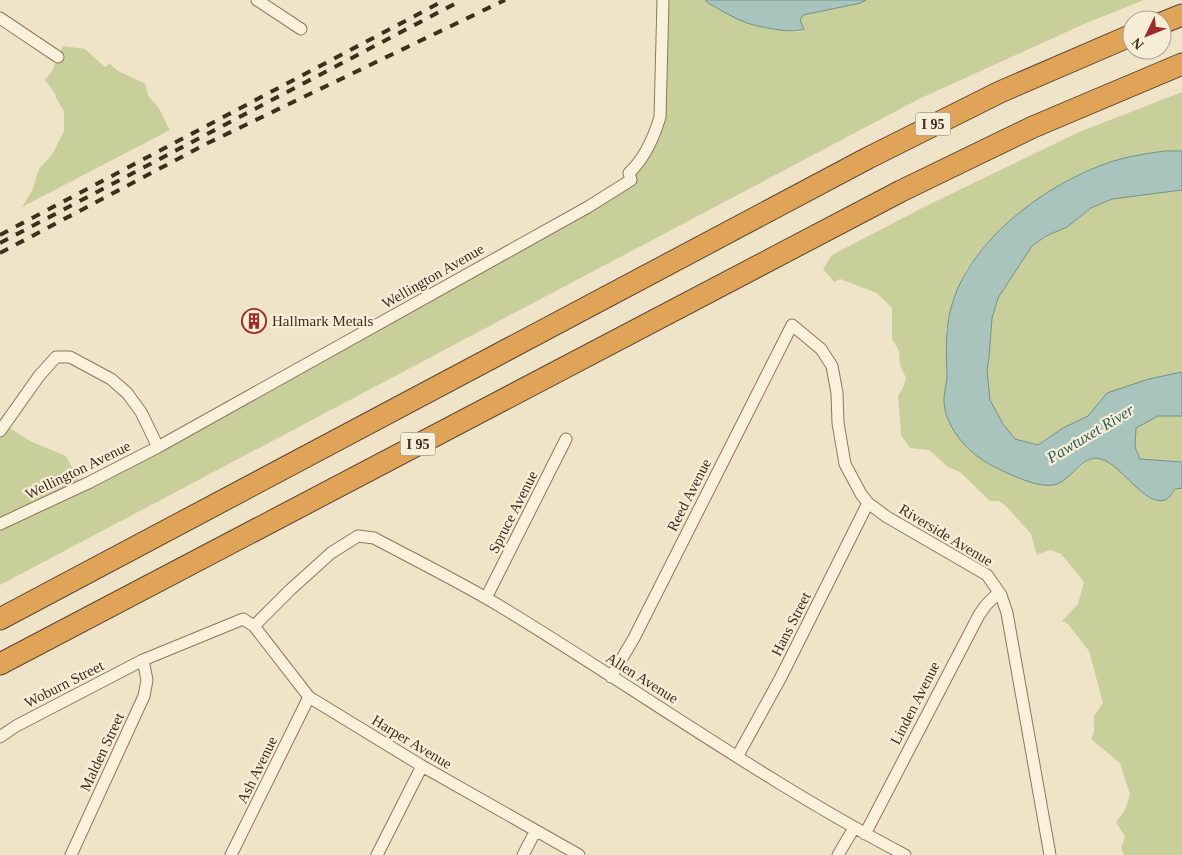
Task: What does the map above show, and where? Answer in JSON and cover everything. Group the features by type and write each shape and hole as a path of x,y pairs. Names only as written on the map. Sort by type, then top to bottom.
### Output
{"highway":[{"name":"I 95","path":"0,619 876,153 1000,92 1122,39"},
{"name":"I 95","path":"0,664 902,191 1033,127 1182,64"}],"street":[{"path":"257,0 301,29"},
{"name":"Wellington Avenue","path":"0,524 88,483 158,447 588,207 631,180 629,173 644,156 656,133 660,116 663,0"},
{"path":"0,18 58,57"},
{"name":"Riverside Avenue","path":"792,325 821,348 832,366 837,393 838,424 845,464 861,494 868,503 887,517 987,575 1002,595 1007,613 1050,855"},
{"name":"Reed Avenue","path":"611,677 638,630 792,325"},
{"path":"0,431 39,376 56,357 70,357 110,379 127,393 141,412 158,447"},
{"name":"Spruce Avenue","path":"486,598 566,439"},
{"name":"Hans Street","path":"737,756 781,678 868,503"},
{"name":"Allen Avenue","path":"254,626 331,553 358,536 374,538 486,598 854,828 905,855"},
{"name":"Linden Avenue","path":"865,834 978,615 996,596 1002,595"},
{"path":"143,660 243,619 254,626"},
{"name":"Harper Avenue","path":"254,626 309,697 422,766 535,832 579,855"},
{"name":"Woburn Street","path":"0,737 16,726 143,660"},
{"name":"Malden Street","path":"71,855 144,696 148,680 143,660"},
{"name":"Ash Avenue","path":"232,855 309,697"},
{"path":"377,855 422,766"},
{"path":"838,855 854,828"},
{"path":"523,855 535,832"}],"green space":[{"path":"662,0 705,0 747,23 799,32 800,20 803,15 860,3 866,0 1144,0 1084,24 919,99 0,585 0,438 7,428 32,442 66,456 82,485 597,200 628,175 658,113"},
{"path":"63,46 85,49 105,67 110,64 118,71 146,84 148,94 159,108 170,130 22,207 32,191 39,169 53,153 64,131 64,111 56,95 45,80 52,71"},
{"path":"1182,92 1182,151 1165,151 1010,220 984,246 966,270 953,301 946,331 947,384 944,399 1059,483 1089,460 1099,458 1115,465 1146,496 1168,499 1175,489 1182,488 1182,855 1124,855 1121,848 1125,837 1116,822 1125,810 1130,794 1120,763 1091,739 1094,732 1094,716 1103,703 1089,651 1068,624 1062,621 1078,604 1084,582 1061,554 1050,550 1037,555 1031,534 1007,507 999,501 990,501 960,472 948,467 929,450 910,448 901,435 898,395 903,388 906,378 900,365 899,351 892,339 892,308 877,293 840,279 834,282 823,269 832,255 926,206 1079,132"},
{"path":"1182,190 1182,372 1149,379 1107,393 1088,416 1063,428 1038,445 1015,439 1003,424 990,400 987,370 992,318 998,298 1032,246 1046,236 1067,227 1091,208 1112,199"},
{"path":"1158,416 1182,416 1182,462 1140,459 1135,447 1136,428"}],"water":[{"path":"705,0 866,0 861,3 803,15 800,20 804,29 792,31 747,23 727,14"},
{"name":"Pawtuxet River","path":"1165,151 1182,151 1182,190 1112,199 1091,208 1067,227 1046,236 1032,246 998,298 992,318 987,370 990,400 1003,424 1015,439 1038,445 1063,428 1088,416 1107,393 1149,379 1182,372 1182,416 1158,416 1136,428 1135,447 1140,459 1182,462 1182,488 1175,489 1165,500 1157,500 1141,492 1109,463 1094,458 1082,464 1059,483 1053,485 1029,482 989,464 958,437 952,428 945,408 947,328 953,301 963,278 976,257 993,237 1034,201 1079,175 1110,162"}],"railway":[{"path":"0,235 445,0"},
{"path":"0,243 462,0"},
{"path":"0,253 208,143 505,0"}],"place":[{"name":"Hallmark Metals","path":"254,321"}]}
